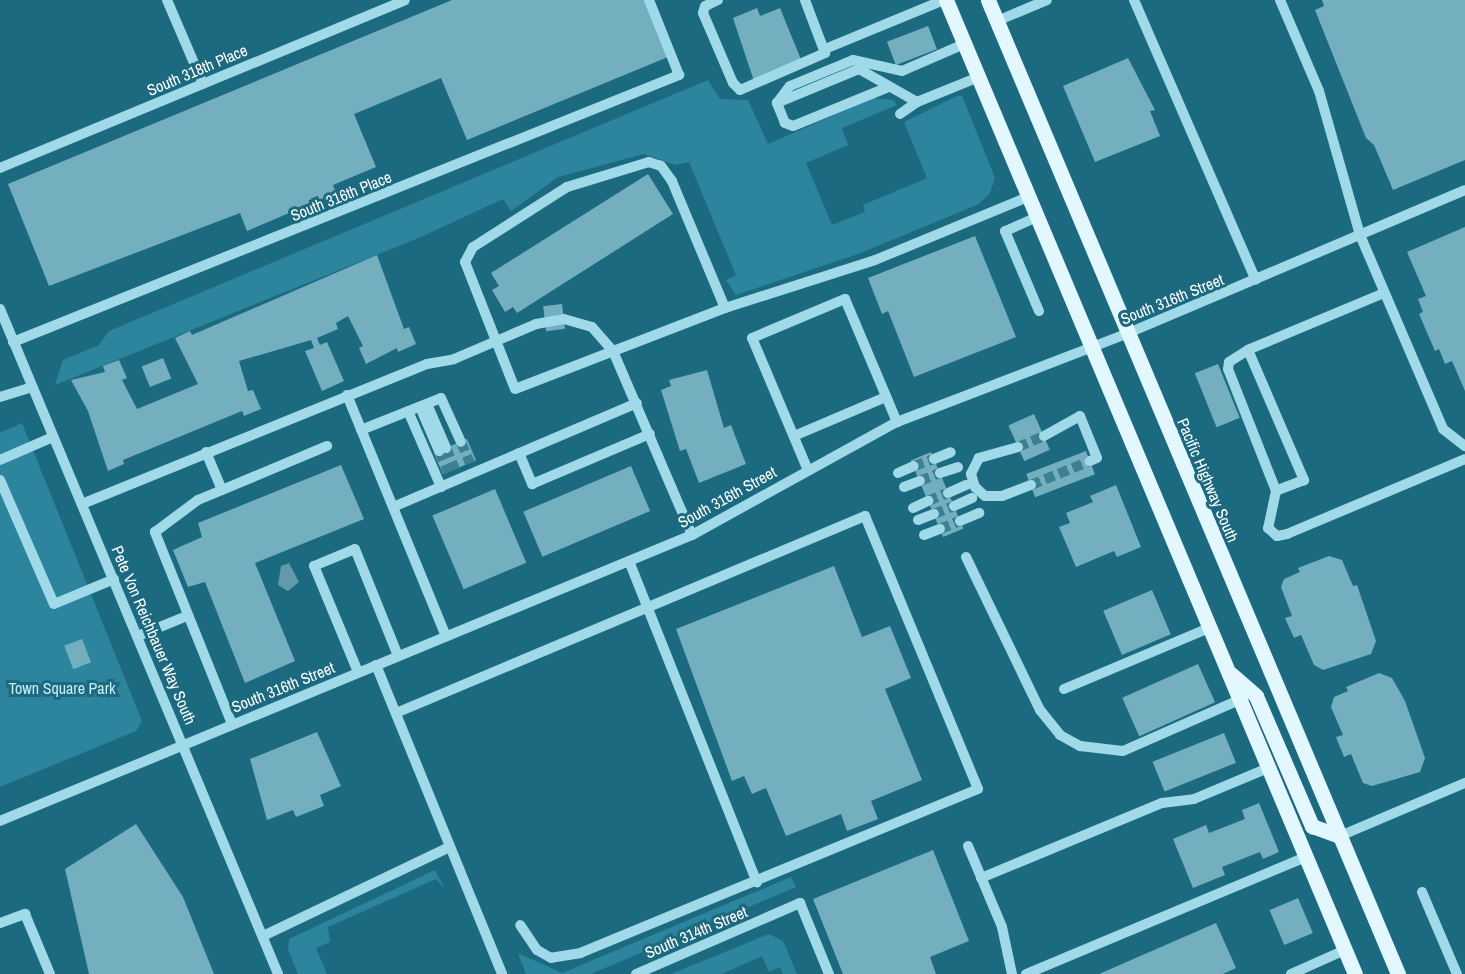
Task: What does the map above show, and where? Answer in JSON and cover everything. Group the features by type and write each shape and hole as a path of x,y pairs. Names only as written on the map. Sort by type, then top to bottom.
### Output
{"main road":[{"path":"945,0 1355,974"},
{"name":"Pacific Highway South","path":"988,0 1126,334 1398,974"},
{"path":"1227,670 1256,696 1312,826 1340,836"}],"street":[{"path":"167,0 203,84"},
{"name":"South 318th Place","path":"0,168 405,0"},
{"name":"South 316th Place","path":"13,342 679,75 649,0"},
{"path":"718,0 705,6 703,13 737,89 822,56 825,49 945,0"},
{"path":"805,0 825,49"},
{"path":"997,21 1047,0"},
{"path":"1134,0 1256,280"},
{"path":"1280,0 1319,91 1360,235 1384,293 1443,429 1465,446"},
{"path":"777,103 790,87 853,60 902,70 964,44"},
{"path":"777,103 859,69 876,75 886,88 917,102"},
{"path":"900,114 917,102 978,77"},
{"path":"777,103 785,123 793,126 886,88"},
{"path":"725,308 672,181 656,164 638,162 567,187 469,251 465,268 515,389 725,308 875,260 1028,197"},
{"name":"South 316th Street","path":"0,821 692,535 807,468 897,422 1126,334 1465,190"},
{"path":"1037,217 1005,231 1039,311"},
{"path":"1384,293 1248,350 1229,362 1228,369 1276,491 1268,528 1282,536 1465,459"},
{"path":"807,468 752,338 845,299 897,422"},
{"name":"Pete Von Reichbauer Way South","path":"0,309 184,744 278,974"},
{"path":"82,504 347,395 495,342 536,324 564,319 592,327 613,351 692,535"},
{"path":"1248,350 1304,480 1276,491"},
{"path":"0,397 32,387"},
{"path":"347,395 446,636"},
{"path":"794,436 886,397"},
{"path":"361,430 431,402"},
{"path":"431,402 450,446 431,402"},
{"path":"393,507 441,487 461,472 519,453 637,403"},
{"path":"408,411 441,487"},
{"path":"1044,436 1080,416 1097,458 1090,461"},
{"path":"519,453 532,483 650,434"},
{"path":"0,460 53,437"},
{"path":"232,724 155,532 198,500 327,446"},
{"path":"1017,447 979,458 971,474 975,487 985,496 1002,496 1031,486"},
{"path":"206,452 222,490"},
{"path":"934,459 951,452"},
{"path":"898,473 914,466"},
{"path":"940,473 958,466"},
{"path":"0,480 54,604 114,579"},
{"path":"904,487 920,481"},
{"path":"948,493 966,485"},
{"path":"954,506 972,498"},
{"path":"913,508 928,501"},
{"path":"960,521 979,513"},
{"path":"918,520 934,514"},
{"path":"396,713 865,516 978,789 757,882 565,957 551,958 537,950 520,925"},
{"path":"924,535 940,529"},
{"path":"358,672 314,566 355,549 398,656"},
{"path":"966,557 1040,710 1060,735 1080,746 1123,751 1239,700"},
{"path":"628,561 757,882"},
{"path":"138,636 187,616"},
{"path":"1064,689 1209,628"},
{"path":"376,665 502,974"},
{"path":"981,878 1162,803 1194,799 1268,768"},
{"path":"1340,836 1465,783"},
{"path":"968,846 1002,927 1012,974"},
{"path":"263,936 450,847"},
{"path":"1026,974 1306,857"},
{"path":"1422,892 1457,974"},
{"name":"South 314th Street","path":"636,974 800,903 829,974"},
{"path":"0,923 25,914 51,974"},
{"path":"1291,974 1345,950"}],"green space":[{"path":"708,80 720,99 748,100 768,144 874,98 893,100 897,105 842,128 848,145 806,163 832,225 865,212 863,205 927,178 904,122 957,96 962,96 995,178 990,193 979,204 858,254 736,295 726,280 736,275 689,162 675,165 644,154 558,177 511,211 503,199 421,237 55,385 63,360 99,345 109,331"},
{"name":"Town Square Park","path":"22,423 142,721 136,731 0,787 0,433"},
{"path":"435,870 445,889 436,879 328,927 330,942 316,948 327,974 298,974 288,949 289,939"},
{"path":"791,877 796,887 591,974 526,974 518,953 562,973"},
{"path":"769,934 783,941 797,974 783,974 780,967 769,972 762,956 722,974 671,974"}],"shaded area":[{"path":"289,563 299,582 288,591 278,585 281,566"}],"building":[{"path":"452,0 644,0 668,57 467,140 441,78 354,114 376,167 333,185 336,193 247,231 240,213 49,286 8,184"},
{"path":"1322,0 1465,0 1465,160 1393,190 1374,145 1366,138 1315,10 1324,6"},
{"path":"757,8 760,16 780,8 802,62 754,81 733,18"},
{"path":"928,26 937,49 896,65 887,42"},
{"path":"1128,58 1155,110 1150,111 1160,136 1095,162 1063,86"},
{"path":"648,174 673,214 517,313 513,307 505,312 492,290 499,286 491,273"},
{"path":"1465,227 1465,391 1452,361 1445,364 1439,349 1435,351 1419,314 1423,312 1418,299 1426,296 1407,252"},
{"path":"975,236 1016,337 914,377 888,311 882,314 868,278"},
{"path":"377,255 404,329 409,327 416,344 398,352 397,348 366,364 359,348 363,346 348,316 336,323 338,329 317,338 320,345 327,342 344,381 322,391 305,351 314,348 311,340 239,361 248,391 253,390 261,409 244,416 242,411 123,460 124,464 108,471 88,411 71,380 105,372 103,366 119,360 127,378 122,380 137,409 198,384 175,338 190,331 192,335"},
{"path":"562,304 565,329 546,331 543,306"},
{"path":"163,358 171,378 150,387 142,367"},
{"path":"1218,364 1240,418 1217,427 1195,373"},
{"path":"707,370 724,428 731,425 746,464 699,483 686,449 680,451 661,390 671,386 669,380"},
{"path":"1034,414 1050,450 1024,461 1008,425"},
{"path":"467,439 476,460 443,474 434,453"},
{"path":"1086,451 1095,474 1035,497 1026,474"},
{"path":"931,452 963,528 943,537 911,461"},
{"path":"341,465 364,519 255,563 295,661 245,683 205,582 188,587 173,550 202,537 198,523"},
{"path":"631,466 650,511 542,557 523,512"},
{"path":"1116,485 1141,547 1117,557 1114,551 1076,567 1059,527 1070,523 1066,513 1093,502 1090,496"},
{"path":"495,489 526,563 464,589 432,516"},
{"path":"1329,556 1342,560 1353,586 1357,585 1376,641 1371,654 1323,670 1314,665 1301,635 1294,638 1285,618 1292,616 1281,587 1284,579 1300,572 1298,568"},
{"path":"834,566 862,637 890,626 911,678 885,689 922,780 871,801 878,819 847,831 841,814 786,836 766,788 752,794 744,776 732,781 676,629"},
{"path":"1152,590 1171,634 1122,655 1103,611"},
{"path":"82,639 91,662 73,669 64,646"},
{"path":"1198,664 1215,702 1139,736 1122,698"},
{"path":"1379,673 1392,678 1405,701 1425,758 1420,772 1372,786 1363,783 1351,754 1344,757 1336,737 1343,735 1331,707 1334,697 1348,691 1346,687"},
{"path":"317,732 341,786 320,795 324,806 296,817 293,810 267,820 250,759"},
{"path":"1224,733 1236,763 1165,792 1153,762"},
{"path":"1259,803 1279,852 1263,859 1260,852 1222,867 1225,875 1193,888 1173,839 1206,825 1209,833 1245,819 1242,810"},
{"path":"136,824 183,897 214,974 89,974 65,869"},
{"path":"933,850 969,941 930,957 936,974 843,974 813,899"},
{"path":"1298,898 1313,933 1284,945 1269,910"},
{"path":"1216,923 1236,968 1223,974 1099,974"}],"tunnel":[{"path":"1018,447 1044,436"},
{"path":"461,442 470,463"},
{"path":"446,448 455,469"},
{"path":"439,451 448,472"},
{"path":"914,466 934,459"},
{"path":"1031,485 1090,461"},
{"path":"920,481 940,473"},
{"path":"928,501 948,493"},
{"path":"934,514 954,506"},
{"path":"940,529 960,521"}]}
